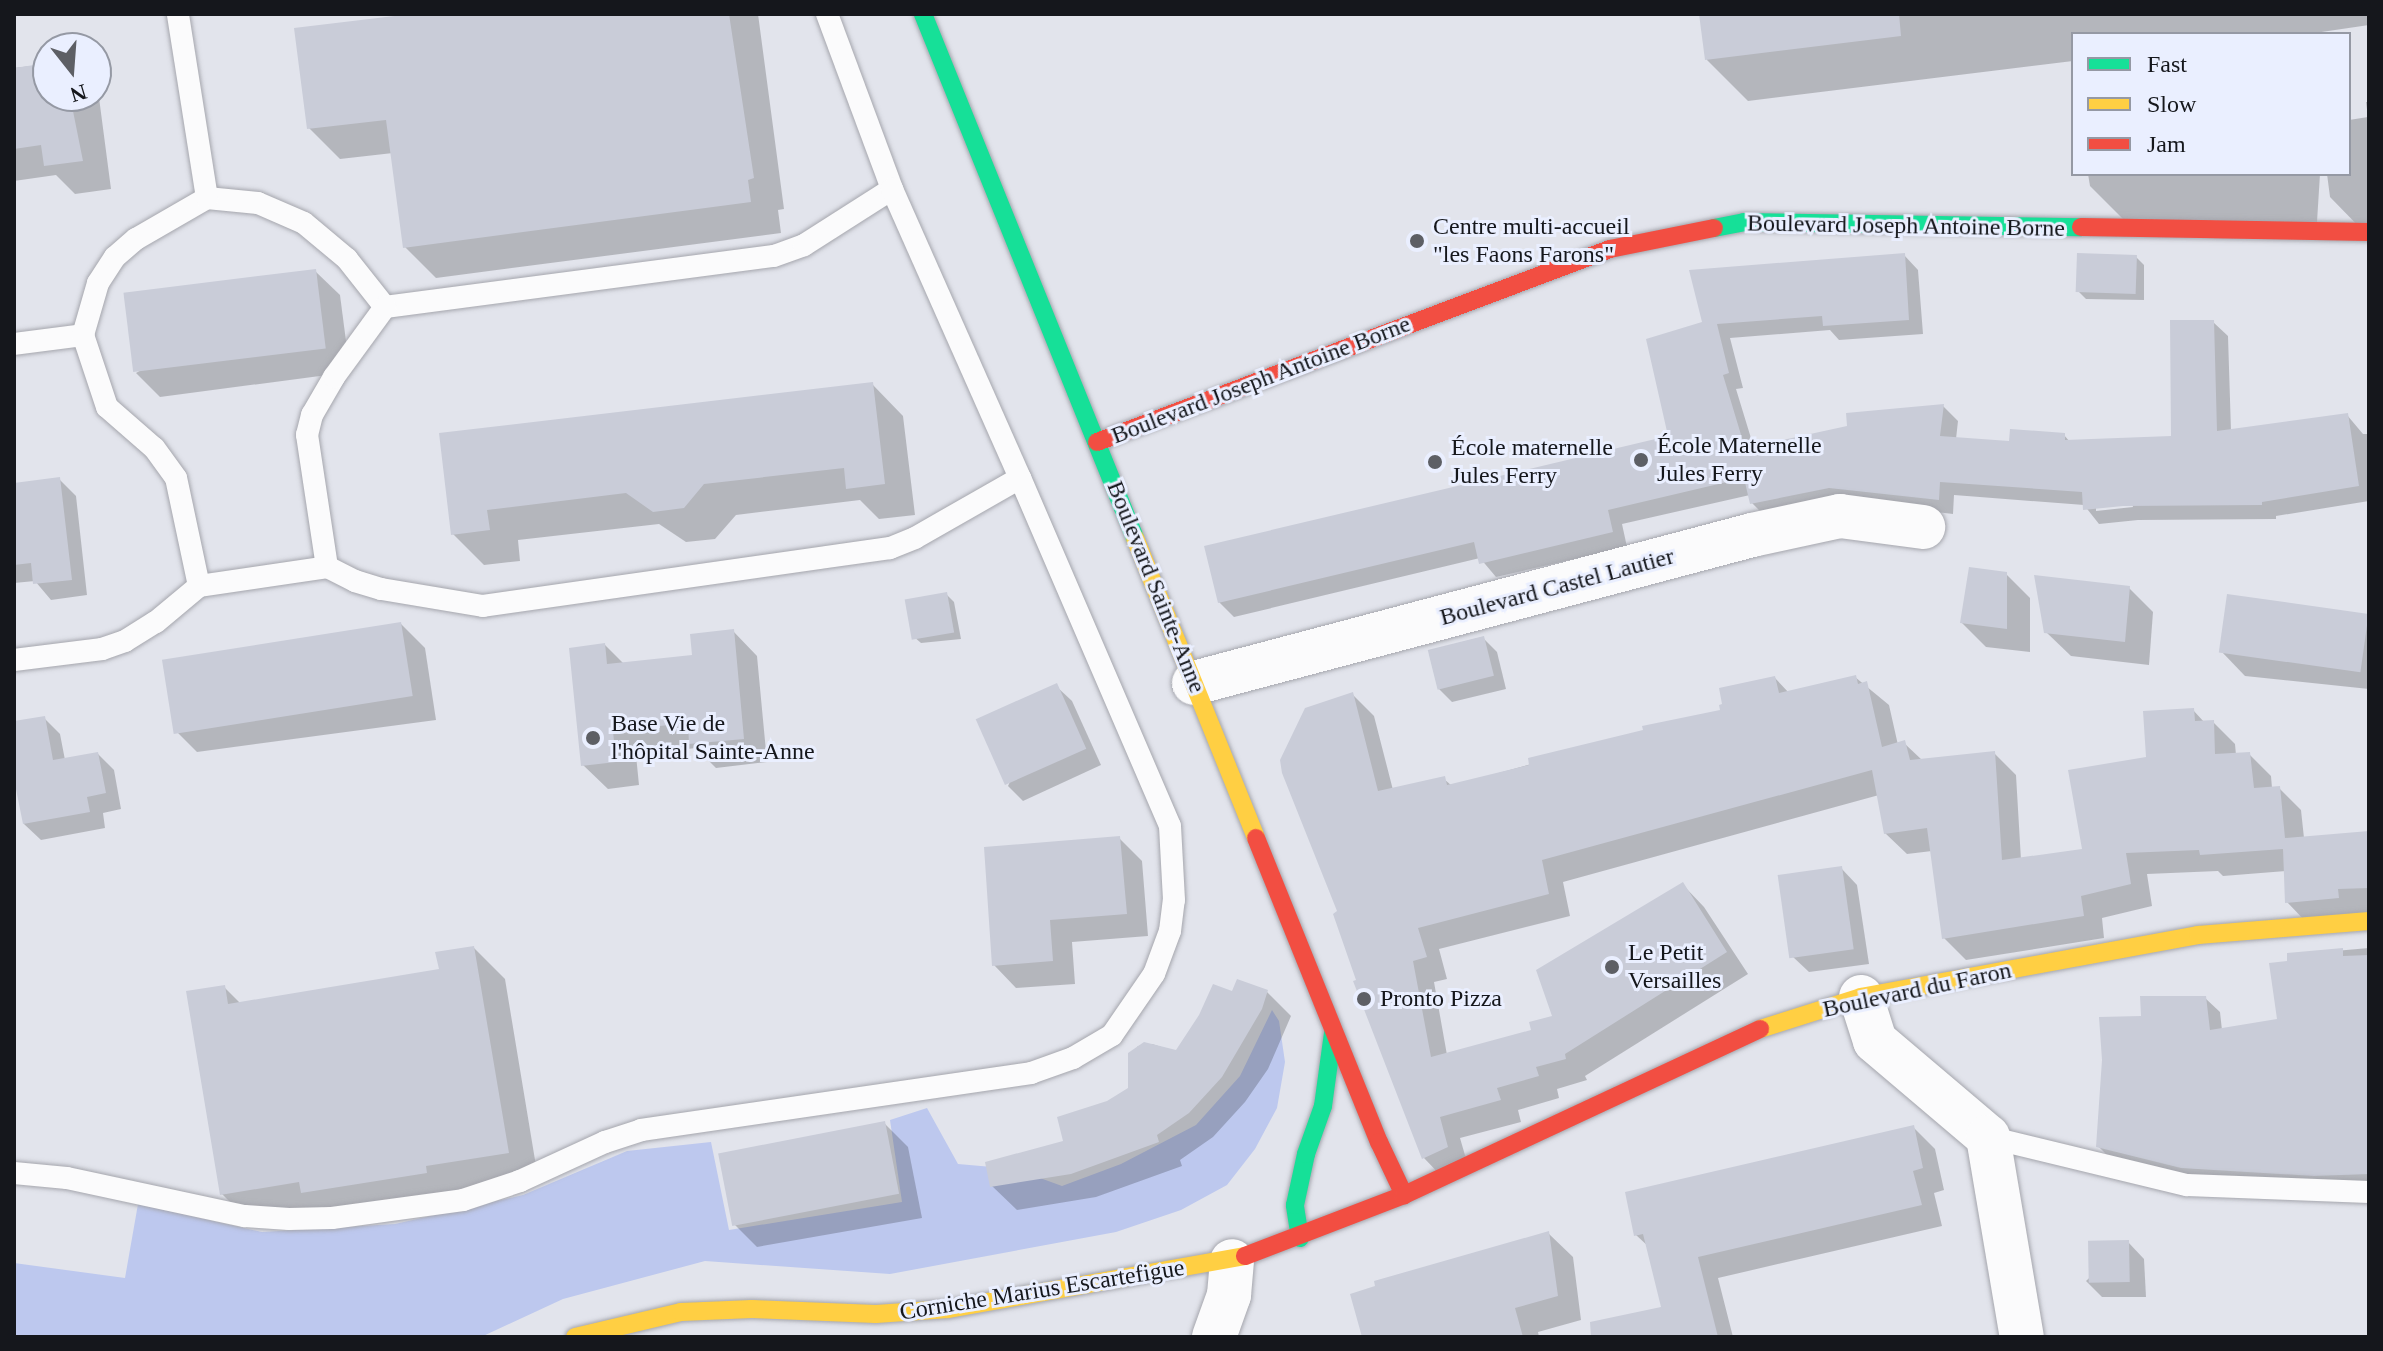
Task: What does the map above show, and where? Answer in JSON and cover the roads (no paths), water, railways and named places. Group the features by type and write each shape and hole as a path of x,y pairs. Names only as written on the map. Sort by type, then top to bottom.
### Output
{"street":[{"name":"Boulevard Sainte-Anne","path":"923,14 1379,1142 1404,1195"},
{"name":"Boulevard Joseph Antoine Borne","path":"1097,442 1610,249 1744,222 2369,232"},
{"name":"Boulevard Castel Lautier","path":"1194,683 1752,535 1840,516 1923,527"},
{"name":"Boulevard du Faron","path":"1404,1195 1757,1030 1861,997 2198,935 2369,921"},
{"path":"1861,997 1875,1041 1988,1137 2022,1337"},
{"path":"1300,1238 1295,1205 1306,1154 1323,1106 1334,1027"},
{"name":"Corniche Marius Escartefigue","path":"575,1337 593,1330 681,1312 752,1309 876,1314 948,1309 1232,1261 1300,1238 1404,1195"},
{"path":"1214,1337 1229,1295 1232,1261"}],"lane":[{"path":"178,14 207,198"},
{"path":"14,1173 67,1178 245,1216 332,1218 486,1193 641,1130 1031,1073 1093,1049 1126,1018 1163,955 1174,900 1170,826 892,189 827,14"},
{"path":"327,567 307,435 312,415 334,377 385,307 774,256 804,245 892,189"},
{"path":"199,586 176,478 154,448 107,407 83,335 98,283 115,257 136,239 207,198 258,203 304,223 347,259 385,307"},
{"path":"14,344 83,335"},
{"path":"14,660 102,649 125,641 156,622 199,586 327,567 355,581 381,589 483,606 890,548 915,538 1020,478"},
{"path":"1988,1137 2187,1185 2369,1192"}],"place":[{"name":"Centre multi-accueil \"les Faons Farons\"","path":"1417,241"},
{"name":"École Maternelle Jules Ferry","path":"1641,460"},
{"name":"École maternelle Jules Ferry","path":"1435,462"},
{"name":"Base Vie de l'hôpital Sainte-Anne","path":"593,738"},
{"name":"Le Petit Versailles","path":"1612,967"},
{"name":"Pronto Pizza","path":"1364,999"}]}
